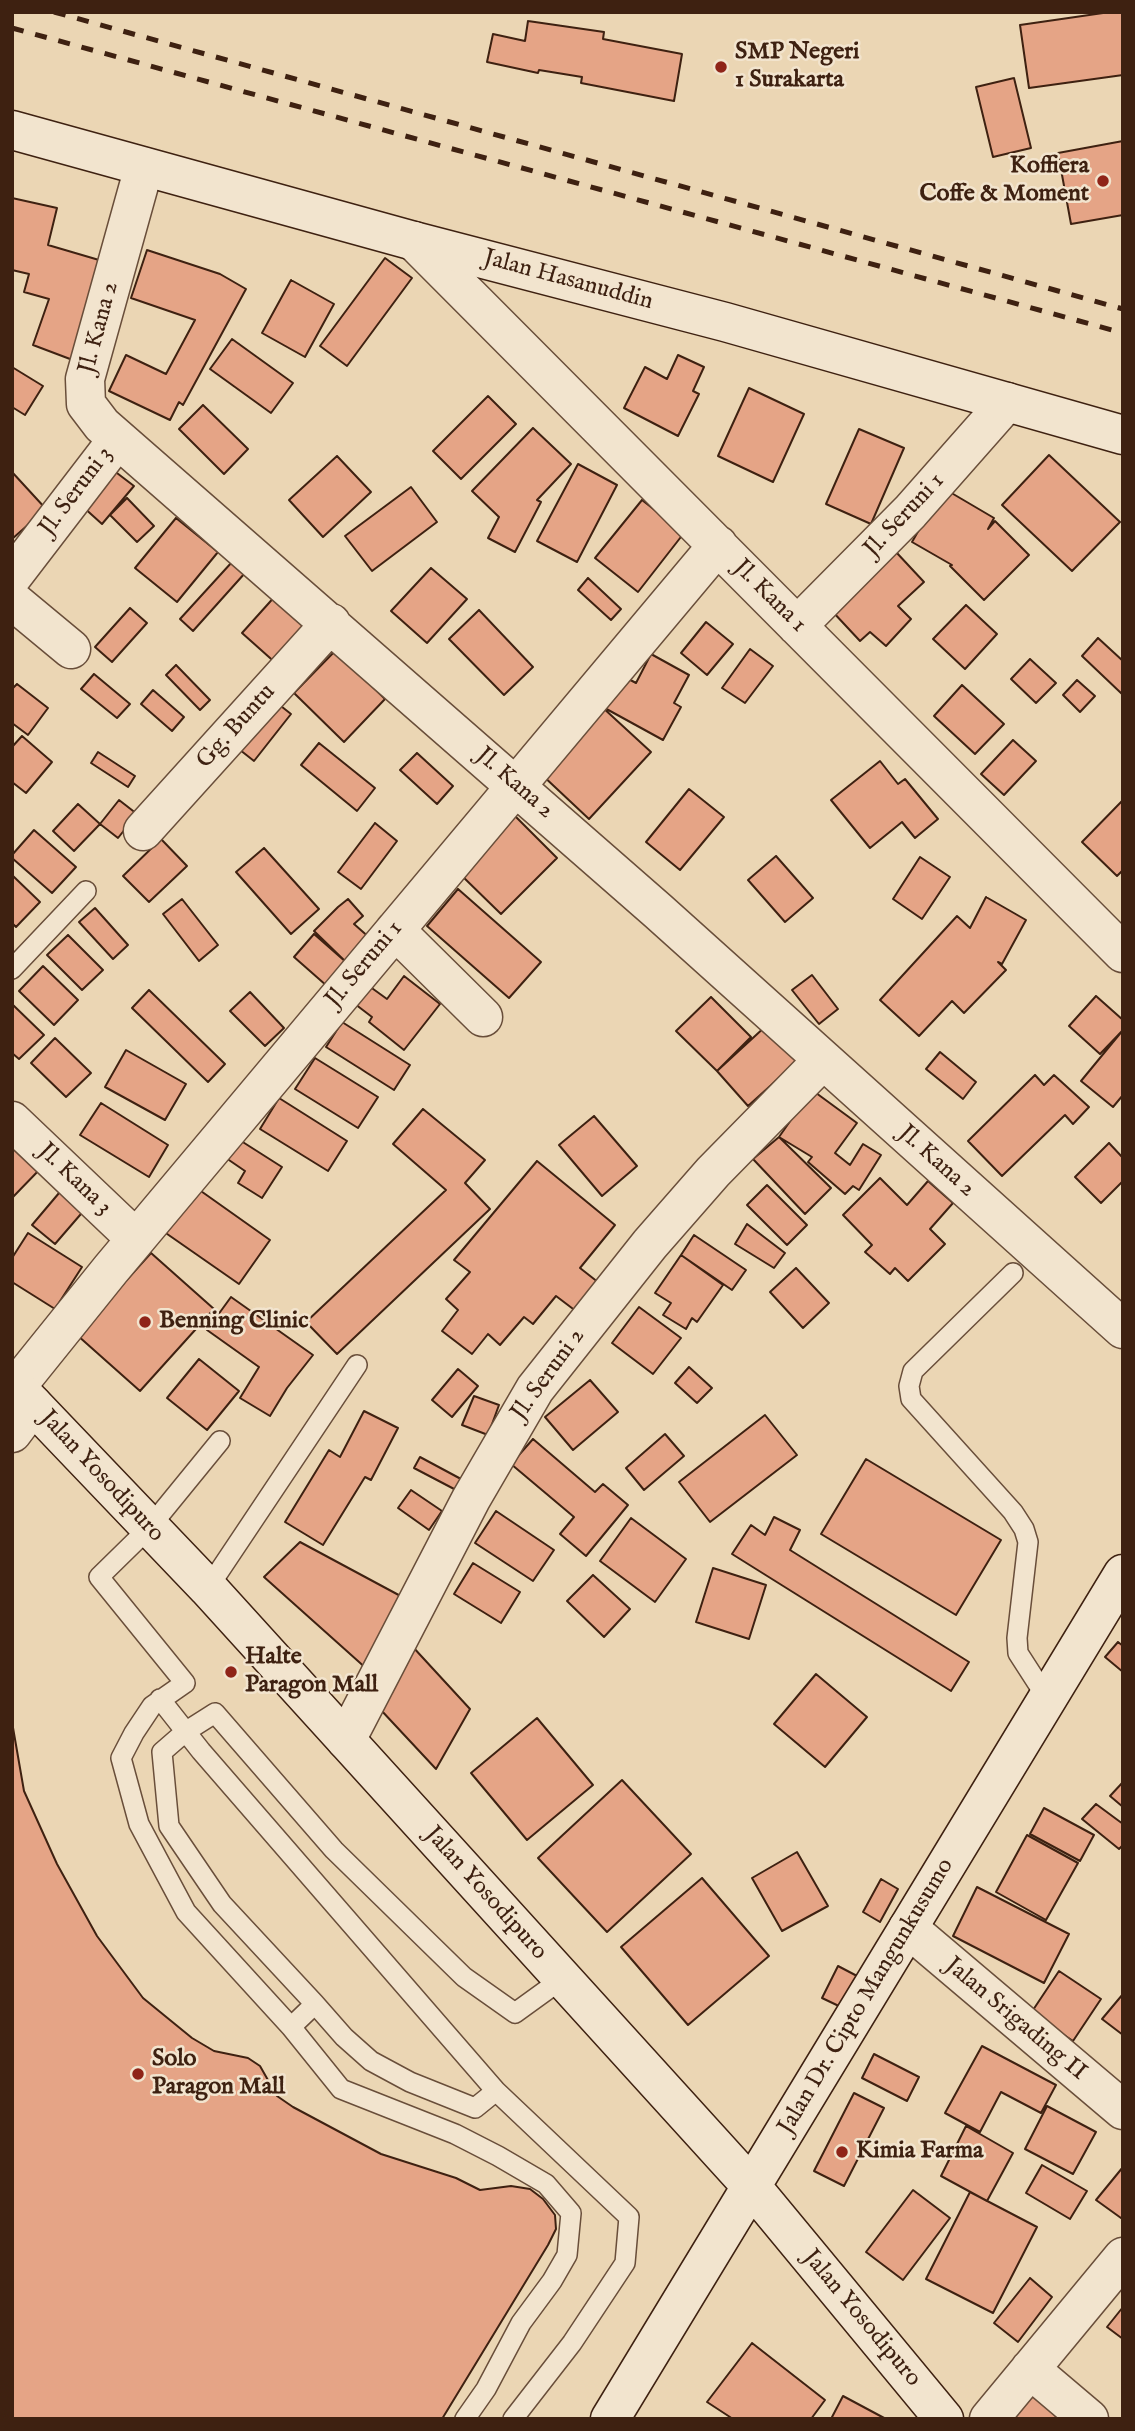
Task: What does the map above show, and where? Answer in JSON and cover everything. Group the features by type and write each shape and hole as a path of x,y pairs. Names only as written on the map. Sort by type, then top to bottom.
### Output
{"street":[{"name":"Jalan Hasanuddin","path":"12,130 414,241 712,318 1123,435"},
{"name":"Jl. Kana 2","path":"144,167 85,379 86,404 102,425 515,785 1123,1329"},
{"name":"Jl. Kana 1","path":"414,241 1123,953"},
{"name":"Jl. Seruni 1","path":"797,626 910,512 1007,402"},
{"name":"Jl. Seruni 3","path":"12,577 117,440"},
{"name":"Jl. Seruni 1","path":"18,1402 136,1239 718,545"},
{"path":"12,600 71,649"},
{"name":"Gg. Buntu","path":"143,831 331,623"},
{"path":"395,930 483,1017"},
{"name":"Jl. Seruni 2","path":"346,1740 471,1499 535,1389 650,1244 713,1172 823,1060"},
{"name":"Jl. Kana 3","path":"12,1121 136,1239"},
{"name":"Jalan Yosodipuro","path":"18,1402 208,1588 346,1740 555,1984 752,2187 944,2419"},
{"name":"Jalan Dr. Cipto Mangunkusumo","path":"610,2419 1123,1574"},
{"name":"Jalan Srigading II","path":"908,1928 1123,2110"},
{"path":"989,2419 1123,2257"},
{"path":"1030,2369 1089,2419"}],"lane":[{"path":"12,970 86,891"},
{"path":"1013,1273 913,1371 909,1386 911,1399 1013,1512 1024,1529 1028,1542 1017,1645 1025,1665 1047,1698"},
{"path":"208,1588 357,1365"},
{"path":"220,1441 149,1528 99,1577 185,1683 160,1699 134,1733 121,1758 139,1824 186,1912 291,2027 341,2089 455,2134 498,2156 547,2183 571,2213 567,2255 552,2281 521,2323 486,2389 466,2419"},
{"path":"160,1699 185,1732 496,2091 629,2217 625,2263 572,2343 513,2419"},
{"path":"496,2091 475,2108 410,2082 371,2061 344,2037 222,1905 169,1826 162,1752 185,1732 215,1713 334,1850 474,1984 515,2013 555,1984"},
{"path":"291,2027 316,2004"}],"building":[{"path":"1123,12 1123,75 1029,88 1020,25"},
{"path":"528,21 604,32 603,39 682,54 674,101 581,83 582,77 539,70 538,73 487,62 493,34 525,41"},
{"path":"1014,78 1031,148 993,157 976,87"},
{"path":"1123,141 1123,215 1071,224 1058,153"},
{"path":"12,198 57,208 48,245 99,260 78,362 33,345 49,299 24,292 29,274 12,270"},
{"path":"147,250 220,274 246,289 183,405 179,402 170,420 109,391 126,355 166,374 195,320 131,298"},
{"path":"385,258 412,278 347,366 320,346"},
{"path":"291,280 334,304 305,357 262,333"},
{"path":"232,339 293,383 271,413 210,369"},
{"path":"678,355 704,367 693,391 699,394 678,436 624,408 645,367 667,379"},
{"path":"12,367 43,386 25,415 12,407"},
{"path":"749,388 804,414 773,482 718,456"},
{"path":"488,396 516,424 461,479 433,451"},
{"path":"203,405 248,449 224,474 179,429"},
{"path":"533,428 571,464 537,500 541,502 515,552 488,538 499,517 472,491"},
{"path":"859,429 904,448 871,524 826,504"},
{"path":"1049,455 1120,522 1072,571 1002,505"},
{"path":"337,456 371,492 323,537 289,500"},
{"path":"578,464 617,485 577,562 537,541"},
{"path":"113,470 134,486 102,524 82,506"},
{"path":"12,472 46,509 12,539"},
{"path":"411,487 437,522 372,571 345,536"},
{"path":"943,488 994,518 988,529 995,521 1029,555 984,600 950,566 952,565 912,542"},
{"path":"127,498 154,526 137,542 110,515"},
{"path":"642,500 684,533 638,592 595,558"},
{"path":"176,518 218,552 177,602 135,568"},
{"path":"896,552 924,582 898,606 911,619 886,646 870,632 860,641 832,611"},
{"path":"232,562 245,573 193,631 180,619"},
{"path":"431,568 467,599 427,643 391,611"},
{"path":"588,578 621,609 611,620 578,590"},
{"path":"277,594 315,627 279,666 242,633"},
{"path":"966,605 997,634 965,669 933,639"},
{"path":"130,608 147,623 112,662 95,647"},
{"path":"479,610 533,667 504,695 449,639"},
{"path":"706,622 733,644 707,675 681,653"},
{"path":"1098,638 1123,661 1122,694 1082,656"},
{"path":"750,649 773,666 745,703 722,688"},
{"path":"336,650 385,699 344,742 294,693"},
{"path":"651,654 689,675 674,703 681,707 663,740 601,706 619,674 636,683"},
{"path":"1030,659 1056,683 1036,703 1011,679"},
{"path":"176,665 210,700 200,710 166,675"},
{"path":"94,674 130,704 117,718 81,689"},
{"path":"1077,680 1095,696 1080,712 1063,695"},
{"path":"17,684 48,708 28,735 12,723 12,689"},
{"path":"962,685 1004,724 975,754 934,716"},
{"path":"153,690 184,717 172,731 141,704"},
{"path":"272,699 291,714 254,761 235,746"},
{"path":"601,706 651,752 589,819 540,773"},
{"path":"22,736 52,762 26,793 12,782 12,747"},
{"path":"1013,740 1036,761 1004,795 981,774"},
{"path":"319,743 375,788 357,811 301,765"},
{"path":"98,752 135,776 128,787 91,763"},
{"path":"417,753 453,786 437,804 400,770"},
{"path":"880,761 898,784 905,779 938,819 915,838 902,822 870,848 831,800"},
{"path":"689,789 724,817 680,870 646,842"},
{"path":"119,800 137,814 118,838 100,824"},
{"path":"1123,800 1123,870 1117,876 1082,842"},
{"path":"78,804 100,824 74,851 53,831"},
{"path":"515,816 557,858 501,914 459,873"},
{"path":"375,823 397,841 361,889 338,872"},
{"path":"34,830 76,867 52,893 12,858"},
{"path":"161,839 187,866 149,902 123,876"},
{"path":"264,848 319,909 291,934 236,872"},
{"path":"776,856 813,898 785,922 748,880"},
{"path":"920,857 950,877 922,919 893,899"},
{"path":"12,875 40,902 16,927 12,923"},
{"path":"458,889 541,962 509,998 427,926"},
{"path":"986,897 1026,920 1002,964 998,962 1006,970 964,1013 952,1001 919,1036 880,1000 957,916 970,928"},
{"path":"182,899 218,945 199,961 163,914"},
{"path":"348,899 363,916 354,924 371,939 347,963 314,931"},
{"path":"95,908 128,945 113,959 79,922"},
{"path":"314,934 347,963 327,986 294,957"},
{"path":"68,935 103,970 82,990 47,955"},
{"path":"43,966 78,1000 54,1025 19,991"},
{"path":"812,975 838,1009 819,1024 792,990"},
{"path":"404,976 440,1004 404,1050 369,1022 372,1017 355,1004 369,986 387,999"},
{"path":"149,990 225,1064 208,1082 132,1008"},
{"path":"250,992 284,1028 265,1046 230,1011"},
{"path":"1096,996 1123,1020 1123,1030 1100,1054 1069,1026"},
{"path":"711,997 751,1037 717,1071 676,1031"},
{"path":"12,1004 44,1035 19,1059 12,1053"},
{"path":"342,1022 410,1065 394,1090 326,1047"},
{"path":"767,1025 799,1060 748,1106 717,1071"},
{"path":"1123,1030 1123,1095 1113,1107 1081,1081"},
{"path":"55,1038 91,1073 66,1097 31,1063"},
{"path":"126,1050 186,1084 165,1120 105,1087"},
{"path":"940,1052 976,1082 963,1099 926,1069"},
{"path":"315,1058 378,1097 358,1128 295,1089"},
{"path":"1035,1075 1044,1085 1054,1075 1089,1107 1073,1124 1065,1115 1002,1176 968,1141"},
{"path":"812,1090 857,1123 835,1153 850,1165 863,1144 881,1155 859,1190 853,1186 845,1194 808,1162 812,1157 779,1137"},
{"path":"279,1098 347,1141 328,1171 260,1129"},
{"path":"101,1103 168,1145 149,1177 80,1135"},
{"path":"423,1109 485,1160 465,1183 490,1209 337,1354 306,1322 446,1190 393,1144"},
{"path":"594,1116 637,1166 602,1196 559,1145"},
{"path":"12,1135 43,1166 12,1198"},
{"path":"779,1137 831,1188 805,1214 753,1159"},
{"path":"238,1139 282,1167 262,1198 238,1183 245,1171 226,1158"},
{"path":"1109,1143 1123,1158 1123,1181 1101,1203 1075,1177"},
{"path":"537,1161 615,1225 580,1268 608,1290 585,1318 556,1296 533,1324 524,1317 500,1345 488,1334 472,1354 442,1331 458,1310 446,1299 470,1272 454,1260"},
{"path":"880,1178 907,1205 928,1181 953,1203 930,1229 945,1244 908,1281 895,1268 890,1274 865,1252 872,1245 843,1215"},
{"path":"70,1180 93,1200 55,1244 32,1225"},
{"path":"191,1184 270,1240 239,1284 160,1229"},
{"path":"767,1185 807,1225 787,1245 747,1205"},
{"path":"747,1224 785,1253 774,1268 735,1244"},
{"path":"28,1233 82,1267 55,1309 12,1282 12,1258"},
{"path":"694,1235 746,1270 732,1290 681,1255"},
{"name":"Benning Clinic","path":"151,1253 214,1309 140,1391 77,1335"},
{"path":"681,1255 723,1285 697,1322 692,1318 686,1329 663,1315 671,1303 655,1293"},
{"path":"796,1268 829,1303 803,1328 770,1292"},
{"path":"231,1297 313,1355 287,1388 270,1416 240,1398 259,1367 207,1330"},
{"path":"639,1307 681,1338 653,1374 612,1343"},
{"path":"199,1359 239,1391 207,1430 167,1398"},
{"path":"689,1367 712,1388 697,1403 675,1383"},
{"path":"458,1369 478,1386 452,1417 432,1400"},
{"path":"590,1380 618,1412 573,1450 545,1417"},
{"path":"474,1396 499,1405 488,1435 462,1425"},
{"path":"364,1411 398,1428 371,1480 365,1477 323,1545 285,1522 329,1450 340,1457"},
{"path":"765,1415 797,1455 710,1522 679,1482"},
{"path":"665,1434 684,1456 644,1490 626,1468"},
{"path":"533,1439 595,1492 603,1484 628,1505 586,1556 560,1534 574,1517 511,1464"},
{"path":"420,1457 461,1479 456,1490 414,1468"},
{"path":"866,1459 1001,1540 956,1615 821,1534"},
{"path":"411,1490 442,1511 429,1530 398,1508"},
{"path":"496,1511 554,1550 533,1581 475,1543"},
{"path":"774,1517 800,1530 790,1550 969,1662 951,1691 732,1554 751,1525 765,1535"},
{"path":"631,1518 686,1559 655,1602 600,1561"},
{"path":"300,1542 408,1600 368,1670 264,1577"},
{"path":"473,1563 520,1592 501,1623 454,1594"},
{"path":"713,1568 766,1585 749,1639 696,1622"},
{"path":"593,1575 630,1609 604,1637 567,1601"},
{"path":"1118,1642 1123,1646 1123,1672 1105,1657"},
{"path":"412,1646 470,1709 436,1769 380,1709"},
{"path":"816,1674 867,1717 825,1767 774,1724"},
{"path":"537,1718 593,1785 527,1840 471,1773"},
{"name":"Solo Paragon Mall","path":"12,1722 24,1791 57,1864 97,1936 143,1998 192,2038 214,2051 248,2058 260,2066 277,2096 293,2107 381,2154 456,2178 480,2190 511,2186 530,2189 543,2199 555,2215 556,2229 548,2245 442,2419 12,2419"},
{"path":"622,1780 691,1854 607,1932 538,1858"},
{"path":"1123,1782 1123,1807 1110,1796"},
{"path":"1096,1804 1123,1824 1123,1845 1119,1849 1082,1819"},
{"path":"1044,1808 1094,1835 1080,1861 1030,1834"},
{"path":"1027,1835 1078,1863 1046,1920 996,1892"},
{"path":"797,1852 828,1906 782,1931 752,1878"},
{"path":"702,1878 769,1956 688,2025 621,1947"},
{"path":"881,1879 898,1889 880,1922 863,1912"},
{"path":"977,1887 1069,1934 1044,1983 953,1936"},
{"path":"838,1966 859,1977 843,2008 822,1998"},
{"path":"1059,1971 1101,1999 1073,2041 1031,2013"},
{"path":"1123,1994 1123,2035 1102,2019"},
{"path":"982,2046 1056,2085 1041,2113 1001,2092 980,2132 945,2113"},
{"path":"874,2054 919,2077 907,2101 862,2078"},
{"path":"854,2093 884,2108 844,2186 814,2171"},
{"path":"1047,2106 1096,2132 1073,2174 1025,2149"},
{"path":"966,2126 1013,2153 987,2201 941,2176"},
{"path":"1042,2165 1087,2191 1070,2219 1026,2193"},
{"path":"1123,2167 1123,2216 1121,2218 1096,2200"},
{"path":"913,2190 950,2218 903,2280 866,2252"},
{"path":"970,2192 1037,2227 993,2313 926,2279"},
{"path":"1030,2278 1052,2297 1018,2342 994,2323"},
{"path":"1123,2307 1123,2339 1107,2327"},
{"path":"752,2343 825,2400 811,2419 733,2419 707,2402"},
{"path":"1035,2390 1058,2419 998,2419"},
{"path":"843,2396 886,2419 831,2419"}],"railway":[{"path":"54,12 1123,309"},
{"path":"12,28 1123,333"}],"place":[{"name":"SMP Negeri 1 Surakarta","path":"721,67"},
{"name":"Koffiera Coffe & Moment","path":"1103,181"},
{"name":"Benning Clinic","path":"145,1322"},
{"name":"Halte Paragon Mall","path":"231,1672"},
{"name":"Solo Paragon Mall","path":"138,2074"},
{"name":"Kimia Farma","path":"842,2152"}]}
